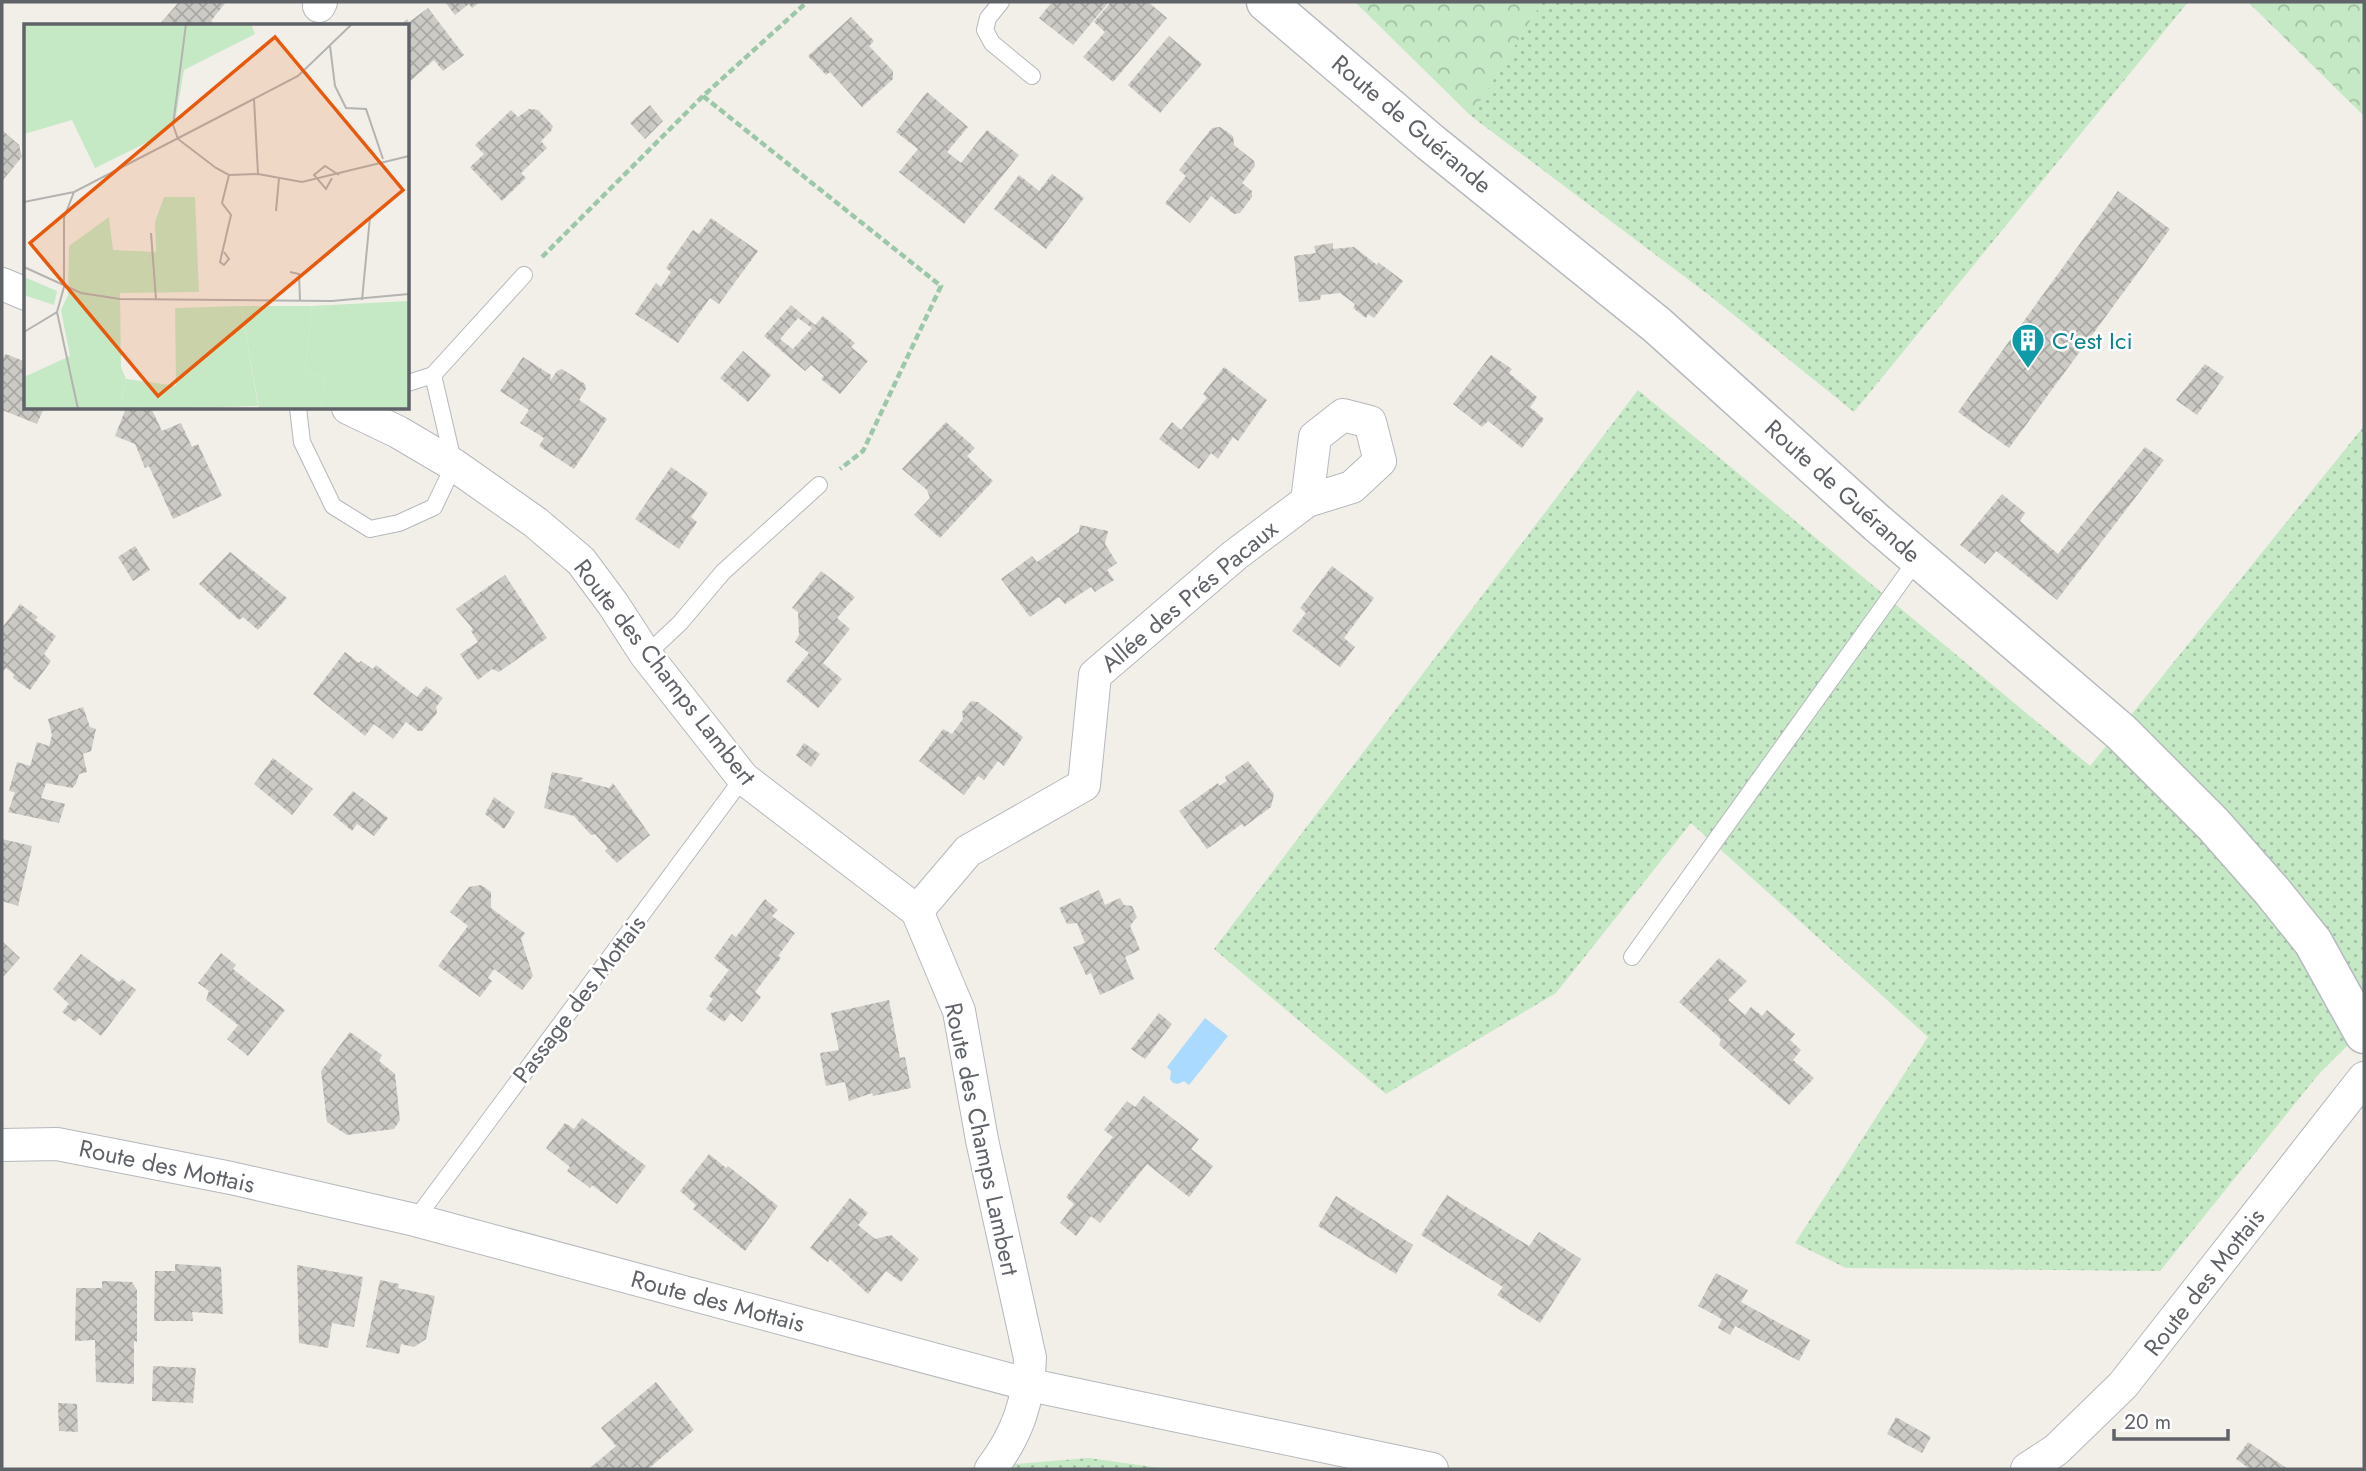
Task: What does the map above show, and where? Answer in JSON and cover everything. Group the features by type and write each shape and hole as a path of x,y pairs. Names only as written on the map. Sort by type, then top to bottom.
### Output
{"street":[{"name":"Route de Guérande","path":"1266,2 1430,142 1657,325 1918,558 2121,732 2213,824 2313,942 2364,1034"},
{"path":"2,284 24,293"},
{"name":"Route des Champs Lambert","path":"352,410 398,432 454,465 535,522 581,561 613,604 646,656 743,778 917,911 959,1011 982,1140 1031,1358 1030,1385 1025,1408 999,1459 991,1469"},
{"name":"Allée des Prés Pacaux","path":"917,911 968,850 1084,785 1095,675 1235,555 1307,501"},
{"name":"Route des Mottais","path":"2027,1469 2056,1450 2123,1385 2364,1078"},
{"name":"Route des Mottais","path":"2,1144 57,1143 231,1178 415,1220 1030,1385 1432,1469"}],"lane":[{"path":"1001,2 988,18 985,30 992,43 1032,76"},
{"path":"410,382 433,375 524,275"},
{"path":"298,410 302,442 332,506 370,529 399,523 434,507 454,465 433,375"},
{"path":"646,656 680,623 723,572 819,485"},
{"path":"1633,957 1918,558"},
{"name":"Passage des Mottais","path":"415,1220 743,778"}],"path":[{"path":"524,275 702,96 807,2"},
{"path":"702,96 941,286 863,451 819,485"}],"green space":[{"path":"1355,2 1542,2 1471,116"},
{"path":"1542,2 2188,2 1854,412 1709,295 1471,116"},
{"path":"2248,2 2364,2 2364,116"},
{"path":"1638,390 2090,766 2364,426 2364,1029 2318,1075 2160,1271 1846,1268 1795,1243 1928,1037 1691,823 1556,993 1386,1094 1214,949"},
{"path":"1089,1458 1167,1469 967,1469 968,1468"}],"water":[{"path":"1205,1018 1228,1036 1189,1085 1184,1081 1173,1083 1170,1079 1171,1071 1167,1067"}],"building":[{"path":"179,2 226,2 211,21 215,24 160,24"},
{"path":"445,2 480,2 472,8 469,4 455,15"},
{"path":"1052,2 1109,2 1073,45 1039,18"},
{"path":"1111,2 1148,2 1167,18 1113,82 1083,57 1105,32 1094,22"},
{"path":"428,8 464,55 443,71 434,60 410,81 410,24 401,24 407,19 409,22"},
{"path":"851,17 874,41 869,46 893,71 893,79 862,107 830,72 826,75 808,56"},
{"path":"1169,36 1202,64 1160,113 1128,85"},
{"path":"927,92 968,127 947,152 961,163 987,130 1019,155 964,224 899,172 918,149 896,132"},
{"path":"650,105 663,121 645,139 630,123"},
{"path":"529,109 538,110 553,126 541,141 547,148 521,173 526,178 502,201 470,167 484,154 475,145 511,110 518,117"},
{"path":"1220,127 1233,136 1234,145 1254,161 1255,166 1242,183 1252,191 1252,197 1240,213 1234,214 1211,196 1190,223 1165,203 1186,176 1179,170 1212,128"},
{"path":"2,130 19,145 22,157 2,181"},
{"path":"1052,174 1084,198 1046,249 994,209 1019,175 1039,191"},
{"path":"2118,191 2170,229 2009,448 1958,412"},
{"path":"711,218 758,251 719,304 710,298 678,343 635,314 656,283 661,287 671,272 666,268 693,230 699,234"},
{"path":"1333,243 1333,249 1354,247 1403,281 1374,318 1368,314 1366,318 1353,308 1355,304 1340,293 1321,295 1320,300 1299,302 1294,256 1316,253 1314,246"},
{"path":"791,305 815,325 823,316 855,343 851,347 868,361 840,394 821,379 824,376 811,365 805,371 764,336","holes":["798,318 812,328 793,349 780,339"]},
{"path":"743,351 771,375 748,402 720,378"},
{"path":"6,354 24,361 24,410 43,410 37,424 2,410 2,359"},
{"path":"1491,355 1512,369 1509,373 1537,397 1530,407 1544,419 1522,448 1488,421 1482,427 1453,404"},
{"path":"523,357 551,375 550,381 557,371 562,369 585,384 586,389 579,400 607,419 574,469 539,446 544,438 520,423 529,410 500,391"},
{"path":"2205,364 2224,377 2197,415 2176,400"},
{"path":"1224,367 1267,400 1238,441 1233,437 1218,459 1211,453 1199,469 1159,439 1172,422 1181,430 1207,398 1203,394"},
{"path":"125,410 152,410 162,431 181,423 192,447 198,444 222,496 173,519 149,466 145,468 135,444 115,436"},
{"path":"946,422 975,448 967,456 993,481 940,538 914,515 930,498 927,490 902,469"},
{"path":"2145,447 2164,460 2057,600 1996,551 1985,564 1960,545 2002,494 2025,513 2020,521 2058,554"},
{"path":"671,467 708,493 691,517 697,522 679,549 635,519"},
{"path":"1080,525 1108,531 1105,544 1117,563 1107,570 1114,580 1095,592 1091,587 1065,604 1059,597 1030,617 1001,579 1032,556 1037,562 1079,532"},
{"path":"135,546 150,570 133,581 118,557"},
{"path":"230,552 287,598 258,630 243,617 239,620 199,584"},
{"path":"1332,566 1374,598 1344,638 1355,647 1340,667 1292,631 1306,613 1300,608"},
{"path":"821,571 855,597 837,618 850,629 823,663 842,679 818,708 786,681 809,653 795,642 799,635 798,612 792,608"},
{"path":"505,575 547,638 499,672 492,669 478,680 460,654 478,642 471,631 473,629 456,609"},
{"path":"20,604 38,617 35,620 56,636 44,654 51,661 30,690 13,678 14,674 6,668 2,673 2,628"},
{"path":"345,652 359,663 361,661 373,669 376,665 417,697 426,686 443,698 436,707 437,713 422,731 406,722 393,739 374,724 365,736 313,694"},
{"path":"971,701 978,702 1023,737 1004,766 998,761 984,780 978,776 964,795 919,761 943,729 952,734 963,719 962,712"},
{"path":"83,707 90,727 96,729 91,751 83,754 87,772 79,774 72,788 46,783 41,798 65,804 59,823 8,812 15,792 9,791 17,762 30,766 37,742 49,746 52,735 48,719"},
{"path":"804,743 820,754 811,767 796,755"},
{"path":"273,758 313,789 292,815 254,784"},
{"path":"1248,761 1274,794 1271,807 1207,849 1179,811 1218,783 1219,786 1227,781 1225,777"},
{"path":"552,772 583,778 581,781 609,788 613,783 650,835 617,863 605,851 608,849 595,834 591,835 574,816 544,808"},
{"path":"353,791 388,818 374,836 357,824 352,831 333,815"},
{"path":"494,797 515,812 504,829 485,814"},
{"path":"2,839 32,846 18,906 2,901"},
{"path":"481,885 491,892 491,908 525,933 521,939 533,976 522,990 494,969 488,978 492,981 480,997 438,966 468,926 450,912 469,887"},
{"path":"1099,890 1105,905 1120,898 1124,905 1132,906 1137,917 1130,926 1140,950 1125,957 1134,979 1100,995 1091,973 1086,975 1073,947 1085,943 1077,923 1067,924 1059,908"},
{"path":"765,899 778,910 772,916 795,933 778,956 781,958 755,992 761,997 742,1022 731,1013 724,1022 706,1009 713,999 709,996 729,970 714,958 732,934 736,937"},
{"path":"2,941 20,958 2,978"},
{"path":"221,953 236,965 233,969 285,1010 248,1056 227,1039 238,1025 206,1000 209,991 198,983"},
{"path":"81,954 119,982 122,979 136,990 101,1036 79,1018 75,1022 62,1012 69,1004 53,989"},
{"path":"1719,958 1747,981 1728,1000 1745,1015 1751,1007 1762,1016 1767,1010 1795,1034 1790,1040 1801,1050 1793,1060 1814,1078 1789,1105 1719,1045 1721,1039 1679,1002"},
{"path":"889,1000 900,1058 905,1057 911,1088 873,1096 872,1093 849,1101 845,1082 826,1086 820,1053 839,1050 831,1013"},
{"path":"1159,1013 1172,1024 1145,1059 1131,1049"},
{"path":"350,1032 382,1055 379,1061 395,1074 400,1120 394,1129 347,1135 327,1122 321,1071"},
{"path":"1144,1096 1199,1139 1191,1149 1213,1166 1189,1197 1147,1164 1100,1223 1091,1216 1076,1236 1060,1223 1074,1204 1066,1197 1113,1137 1104,1130 1127,1101 1135,1107"},
{"path":"582,1118 646,1166 617,1204 567,1171 570,1167 546,1148 565,1123 574,1129"},
{"path":"709,1154 778,1206 745,1251 693,1209 696,1205 680,1191"},
{"path":"1447,1195 1529,1246 1539,1232 1581,1259 1540,1323 1497,1295 1503,1287 1421,1235"},
{"path":"1336,1196 1413,1245 1396,1274 1318,1226"},
{"path":"850,1198 868,1213 858,1225 875,1239 891,1235 919,1259 901,1282 886,1271 868,1294 830,1259 828,1262 810,1248"},
{"path":"175,1264 221,1267 223,1314 192,1312 193,1321 154,1321 155,1271 175,1271"},
{"path":"297,1265 363,1277 354,1327 332,1323 328,1348 299,1343"},
{"path":"1716,1273 1748,1290 1741,1302 1810,1340 1799,1361 1735,1326 1730,1335 1718,1328 1722,1319 1698,1306"},
{"path":"380,1280 399,1284 398,1288 435,1296 426,1339 414,1347 401,1344 399,1354 366,1347"},
{"path":"102,1281 132,1282 137,1290 134,1384 96,1382 95,1340 75,1341 76,1288 102,1288"},
{"path":"153,1366 196,1368 193,1403 152,1401"},
{"path":"656,1382 694,1430 648,1469 589,1469 616,1446 601,1428"},
{"path":"58,1403 77,1404 78,1432 59,1431"},
{"path":"1896,1417 1931,1437 1922,1453 1887,1434"},
{"path":"2248,1442 2288,1469 2250,1469 2236,1459"}],"place":[{"name":"C'est Ici","path":"2028,370"}]}
